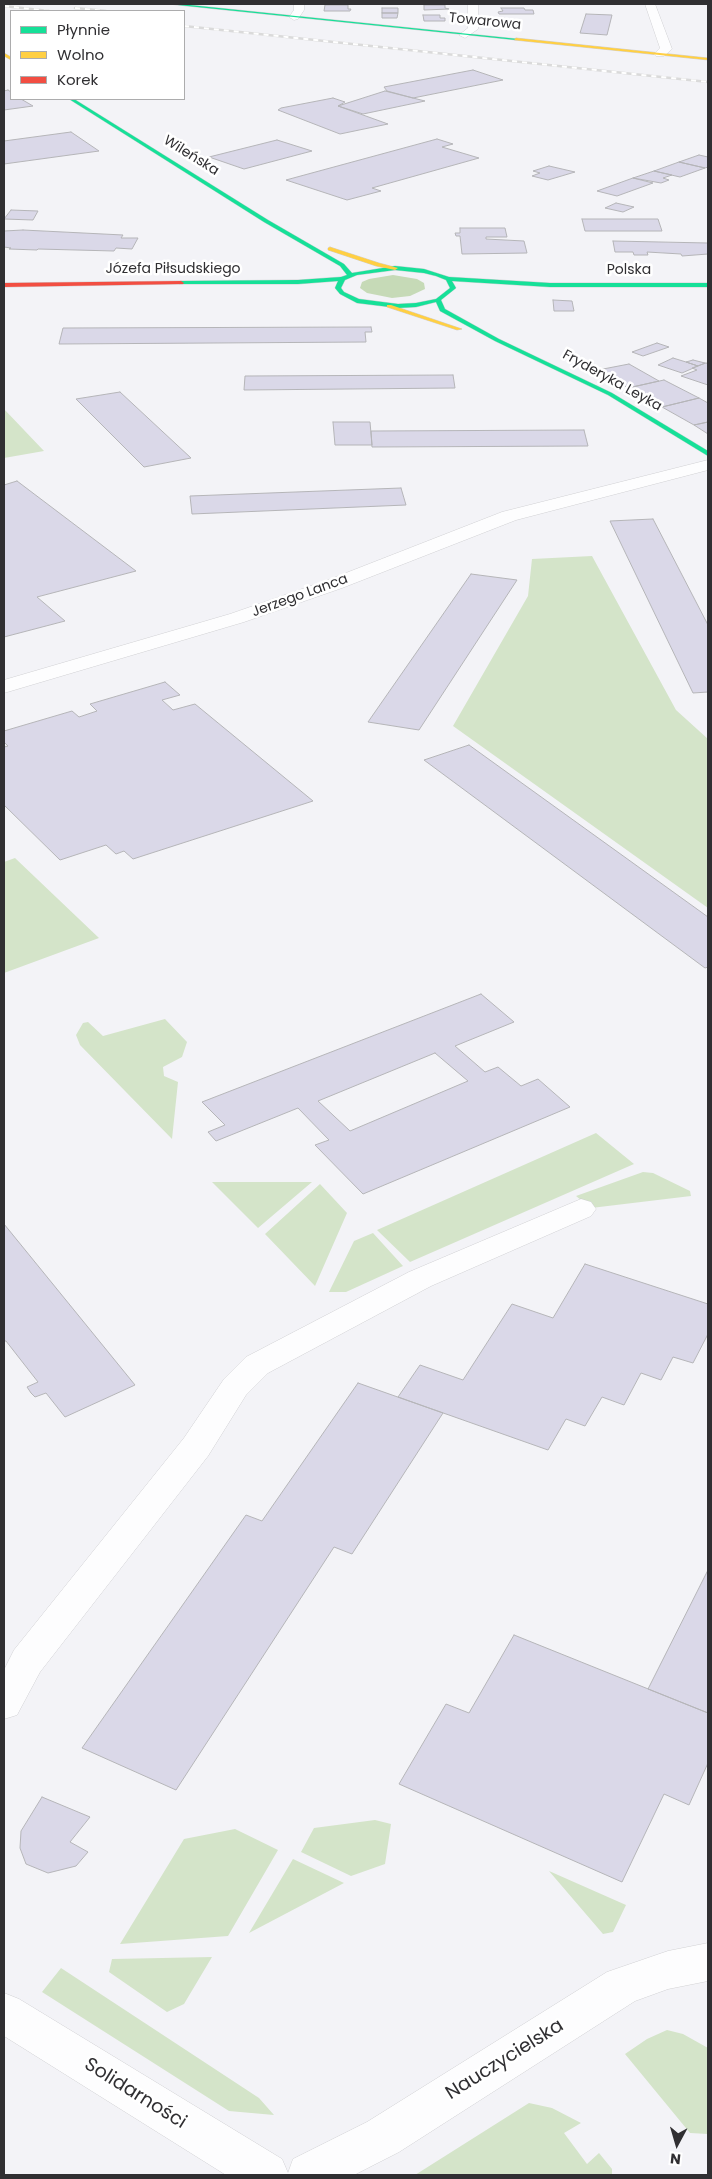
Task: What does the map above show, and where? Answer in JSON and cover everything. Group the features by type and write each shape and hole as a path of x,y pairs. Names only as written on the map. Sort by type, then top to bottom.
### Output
{"street":[{"name":"Towarowa","path":"170,4 708,59"},
{"path":"294,17 299,10 299,4"},
{"path":"465,35 474,29 474,4"},
{"path":"650,4 666,48 660,54"},
{"name":"Wileńska","path":"73,100 295,238 342,265 348,270 346,277"},
{"name":"Wileńska","path":"295,238 378,265 395,268"},
{"name":"Józefa Piłsudskiego","path":"4,285 298,282 346,277 370,270 395,268"},
{"name":"Polska","path":"395,268 424,271 448,279 550,285 708,285"},
{"path":"346,277 338,288 342,293 364,303 389,306 416,305 438,300 453,288 448,279"},
{"name":"Polska","path":"450,292 550,285"},
{"name":"Józefa Piłsudskiego","path":"4,292 296,290 342,293"},
{"name":"Fryderyka Leyka","path":"438,300 442,310 497,340 610,394 708,454"},
{"name":"Fryderyka Leyka","path":"389,306 497,340"},
{"name":"Jerzego Lanca","path":"4,687 237,618 335,584 509,516 708,465"},
{"name":"Jerzego Lanca","path":"592,494 708,481"},
{"path":"4,1704 27,1661 196,1447 235,1387 257,1365 420,1278 580,1209"},
{"name":"Nauczycielska","path":"309,2175 382,2137 622,1986 668,1970 708,1962"},
{"name":"Solidarności","path":"4,2013 266,2175"}],"green space":[{"path":"393,275 417,279 424,283 425,289 410,296 392,298 367,293 360,288 362,282 369,279"},
{"path":"4,409 44,451 4,458"},
{"path":"592,556 676,710 708,739 708,908 453,726 528,596 532,559"},
{"path":"15,858 99,938 4,973 4,862"},
{"path":"165,1019 187,1042 182,1057 163,1067 164,1076 178,1082 172,1139 80,1045 76,1035 83,1023 88,1022 103,1036"},
{"path":"596,1133 634,1164 410,1262 377,1230"},
{"path":"643,1172 653,1173 690,1191 691,1196 591,1208 576,1196"},
{"path":"212,1182 312,1182 258,1228"},
{"path":"320,1184 347,1213 315,1286 265,1234"},
{"path":"373,1233 403,1266 346,1292 329,1292 354,1241"},
{"path":"375,1820 391,1824 385,1864 351,1876 301,1852 314,1828"},
{"path":"235,1829 278,1850 228,1936 120,1944 184,1839"},
{"path":"293,1859 344,1883 249,1933"},
{"path":"549,1871 626,1905 613,1932 603,1934"},
{"path":"212,1957 184,2004 167,2012 109,1972 112,1959"},
{"path":"61,1968 259,2098 274,2115 229,2111 42,1992"},
{"path":"667,2030 683,2034 708,2048 708,2134 690,2133 625,2054 647,2039"},
{"path":"529,2103 552,2108 581,2123 564,2133 587,2164 599,2153 612,2169 612,2175 415,2175"}],"building":[{"path":"325,5 348,5 348,9 351,9 350,11 324,11"},
{"path":"424,5 445,5 445,8 449,9 424,10"},
{"path":"382,8 398,8 398,13 382,13"},
{"path":"501,8 524,8 525,10 533,10 534,14 499,14 498,12 503,11"},
{"path":"382,13 398,13 397,18 382,18"},
{"path":"586,14 612,15 607,35 580,33"},
{"path":"423,15 440,15 440,18 445,18 445,21 424,21"},
{"path":"473,70 503,80 413,98 387,91 384,87"},
{"path":"4,91 10,91 10,100 23,100 33,106 4,110"},
{"path":"385,91 425,101 363,114 338,106"},
{"path":"333,98 345,102 338,106 388,124 340,134 278,110"},
{"path":"71,132 99,151 4,164 4,141"},
{"path":"437,139 453,144 442,147 479,158 372,188 381,191 347,200 286,180"},
{"path":"277,140 312,151 244,169 209,157"},
{"path":"699,155 708,157 708,167 679,162"},
{"path":"679,162 705,168 680,177 654,171"},
{"path":"549,166 575,172 548,180 532,176 540,173 533,171"},
{"path":"654,171 672,175 663,178 669,180 661,183 633,178"},
{"path":"633,178 653,183 617,196 597,191"},
{"path":"616,203 634,207 623,212 605,208"},
{"path":"11,210 38,211 33,220 4,219"},
{"path":"582,219 658,219 662,231 585,231"},
{"path":"460,228 505,228 507,237 486,237 486,239 524,241 527,253 462,254 460,236 456,236 455,233 460,233"},
{"path":"23,230 123,235 121,238 138,238 132,249 116,248 114,251 9,249 11,248 4,247 4,231"},
{"path":"613,241 708,243 708,254 682,256 681,254 647,252 648,255 634,255 633,252 615,252"},
{"path":"553,300 572,301 574,311 554,311"},
{"path":"371,327 372,332 365,332 366,342 59,344 63,328"},
{"path":"657,343 669,347 643,356 632,352"},
{"path":"673,358 698,366 682,373 658,365"},
{"path":"693,360 705,363 698,366 686,362"},
{"path":"629,364 659,381 628,388 598,370"},
{"path":"708,364 708,385 681,376 697,370 692,368"},
{"path":"453,375 455,388 244,390 245,376"},
{"path":"664,380 699,398 662,407 628,388"},
{"path":"120,392 191,458 144,467 76,399"},
{"path":"699,398 708,403 708,422 694,425 662,407"},
{"path":"333,422 370,422 372,445 335,445"},
{"path":"708,422 708,434 694,425"},
{"path":"584,430 588,446 372,447 371,431"},
{"path":"17,481 136,571 37,597 65,621 4,637 4,485"},
{"path":"401,488 406,505 192,514 190,496"},
{"path":"653,519 708,625 708,692 693,693 610,521"},
{"path":"471,574 517,580 419,730 368,722"},
{"path":"165,682 180,695 162,700 173,710 195,704 313,801 133,859 124,851 116,854 106,845 60,860 4,805 4,747 8,746 4,742 4,731 72,711 79,717 97,711 90,704"},
{"path":"469,745 708,917 708,967 705,968 424,760"},
{"path":"481,994 514,1022 455,1046 485,1072 498,1067 521,1086 538,1079 570,1107 363,1194 315,1145 329,1140 298,1108 216,1141 208,1132 225,1125 202,1102","holes":["435,1053 468,1081 350,1131 318,1101"]},
{"path":"4,1224 135,1385 65,1417 46,1393 35,1397 31,1393 27,1387 38,1382 6,1341 4,1341"},
{"path":"585,1264 708,1304 708,1334 693,1363 673,1357 661,1380 641,1373 624,1405 602,1397 585,1426 566,1419 548,1450 398,1397 420,1365 463,1380 512,1304 553,1318"},
{"path":"358,1383 443,1413 352,1554 334,1547 176,1790 82,1748 246,1515 262,1521"},
{"path":"708,1570 708,1713 648,1689"},
{"path":"514,1635 708,1713 708,1763 689,1805 664,1794 622,1882 399,1784 446,1704 469,1713"},
{"path":"42,1797 90,1817 70,1842 88,1852 76,1866 48,1873 26,1864 20,1848 21,1831"}],"railway":[{"path":"4,6 40,10"},
{"path":"75,8 96,10"},
{"path":"185,26 708,82"}],"traffic: fast":[{"path":"170,4 516,39"},
{"path":"73,100 266,221 342,265 348,270 350,275"},
{"path":"395,268 424,271 438,275 448,279 453,288 438,300 416,305 398,306 357,301 342,293 338,288 342,279 356,273 395,268"},
{"path":"181,283 298,282 342,279"},
{"path":"448,279 550,285 708,285"},
{"path":"438,300 442,310 497,340 610,394 708,454"}],"traffic: slow":[{"path":"516,39 708,59"},
{"path":"4,54 10,58"},
{"path":"330,249 378,265 395,268"},
{"path":"389,306 459,329"}],"traffic: jam":[{"path":"4,285 181,283"}]}
